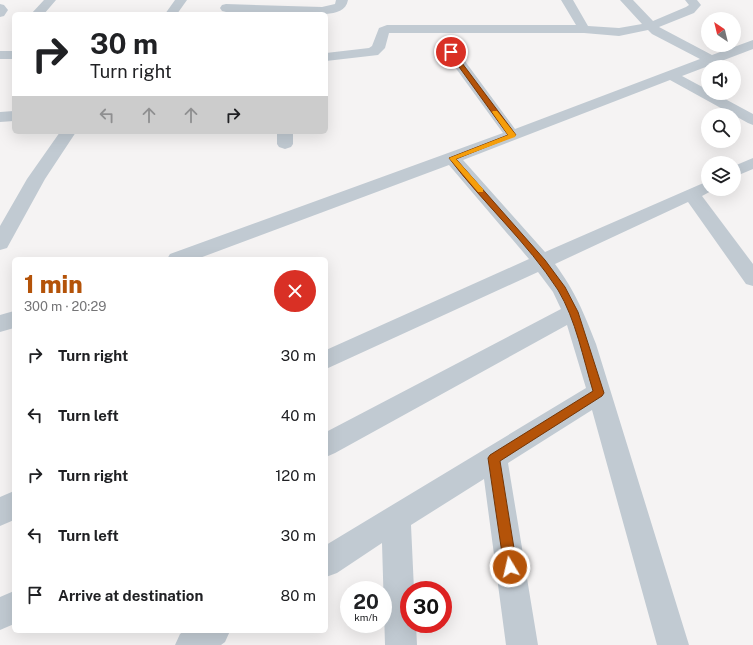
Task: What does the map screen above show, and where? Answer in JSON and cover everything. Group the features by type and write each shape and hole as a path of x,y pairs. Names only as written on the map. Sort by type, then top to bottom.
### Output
{"street":[{"path":"39,12 50,0"},
{"path":"172,12 181,0"},
{"path":"222,11 235,0"},
{"path":"222,11 322,12 341,6 342,0"},
{"path":"567,0 584,29"},
{"path":"626,0 650,26 663,36 712,60 753,44"},
{"path":"328,57 373,52 378,48 383,31 387,29 584,29 619,32 650,26 690,10 695,5 691,0"},
{"path":"0,8 2,10 0,13"},
{"path":"451,52 512,135"},
{"path":"0,55 12,55"},
{"path":"182,257 701,64"},
{"path":"672,76 753,120"},
{"path":"0,117 12,116"},
{"path":"0,243 36,179 67,134"},
{"path":"452,158 542,262 562,289 573,312 599,393 673,645"},
{"path":"741,169 753,163"},
{"path":"328,359 700,190 752,276"},
{"path":"328,444 573,312"},
{"path":"0,324 12,320"},
{"path":"328,561 599,393"},
{"path":"494,458 522,645"},
{"path":"0,512 12,506"},
{"path":"396,519 401,645"},
{"path":"0,614 12,608"},
{"path":"191,645 211,633"}],"slow traffic":[{"path":"481,191 452,158 512,135 495,112"}],"route":[{"path":"451,52 512,135 452,158 542,262 562,289 573,312 585,344 599,393 494,458 510,567"}]}
